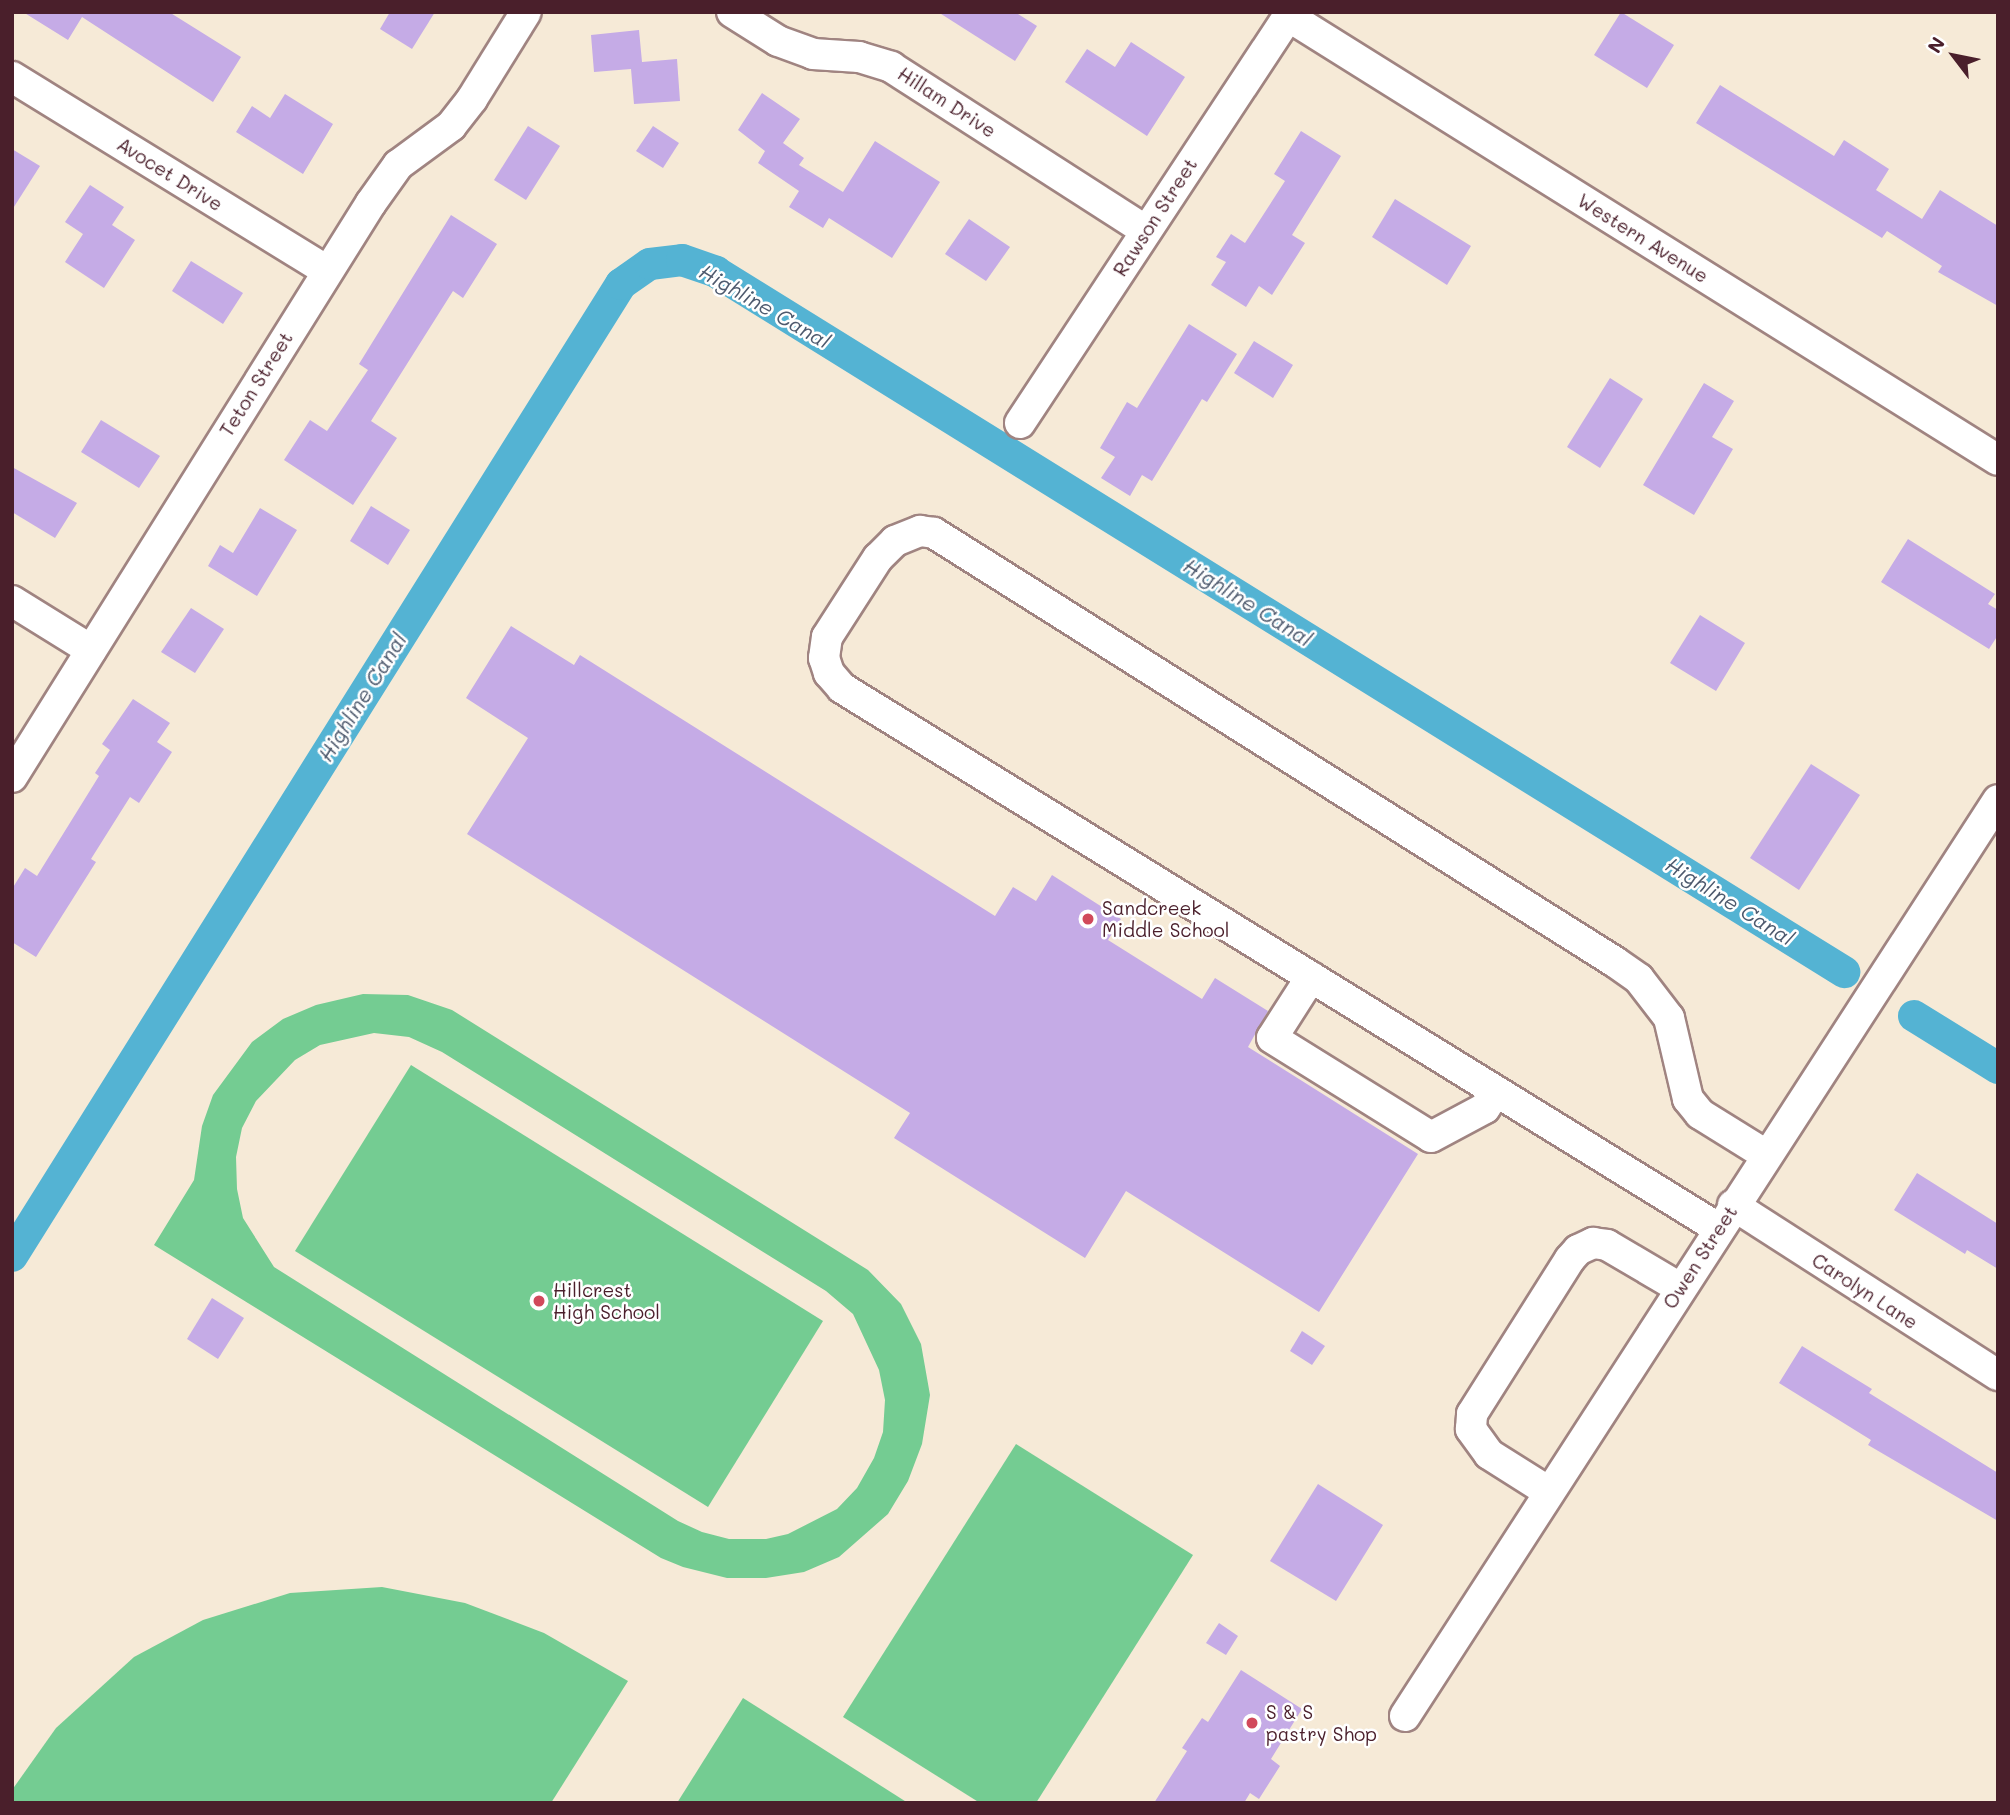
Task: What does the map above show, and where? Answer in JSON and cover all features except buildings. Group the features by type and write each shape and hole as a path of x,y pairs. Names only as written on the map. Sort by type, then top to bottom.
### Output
{"street":[{"name":"Teton Street","path":"12,777 327,271 398,165 451,126 472,99 526,12"},
{"name":"Hillam Drive","path":"732,12 778,41 813,54 859,57 891,67 1146,231"},
{"name":"Rawson Street","path":"1020,423 1289,14"},
{"name":"Western Avenue","path":"1289,14 1998,460"},
{"name":"Avocet Drive","path":"12,77 327,271"},
{"name":"Carolyn Lane","path":"1766,1155 1700,1114 1688,1099 1669,1018 1639,979 1623,967 934,533 920,531 895,541 878,558 827,637 824,659 829,673 842,688 1496,1091 1726,1217 1998,1375"},
{"path":"12,601 91,650"},
{"name":"Owen Street","path":"1405,1716 1998,800"},
{"path":"1311,976 1272,1038 1408,1123 1431,1137 1485,1108 1496,1091"},
{"path":"1549,1492 1489,1454 1471,1429 1472,1414 1570,1259 1578,1250 1593,1243 1607,1245 1680,1288"}],"green space":[{"path":"363,994 408,995 452,1010 868,1270 901,1304 921,1344 930,1395 922,1444 908,1481 888,1514 839,1557 804,1572 766,1578 727,1578 683,1567 661,1558 154,1245 194,1180 202,1126 213,1095 252,1042 283,1019 316,1005","holes":["374,1033 409,1037 442,1052 826,1291 853,1314 879,1370 885,1400 883,1432 874,1458 857,1488 837,1509 788,1534 766,1539 729,1539 702,1532 678,1521 274,1267 243,1218 237,1189 236,1157 242,1128 256,1101 295,1060 320,1045"]},
{"path":"411,1065 823,1321 708,1507 295,1251"},
{"path":"1016,1444 1193,1555 1036,1803 980,1803 843,1717"},
{"path":"382,1587 465,1603 544,1633 628,1681 551,1803 12,1803 12,1790 56,1728 134,1657 203,1620 290,1593"},
{"path":"743,1698 908,1803 677,1803"}],"waterway":[{"name":"Highline Canal","path":"12,1256 621,284 650,264 682,260 716,272 1844,972"},
{"name":"Highline Canal","path":"1914,1016 1998,1068"}],"place":[{"name":"Sandcreek Middle School","path":"1088,919"},
{"name":"Hillcrest High School","path":"539,1301"},
{"name":"S & S pastry Shop","path":"1252,1723"}]}
